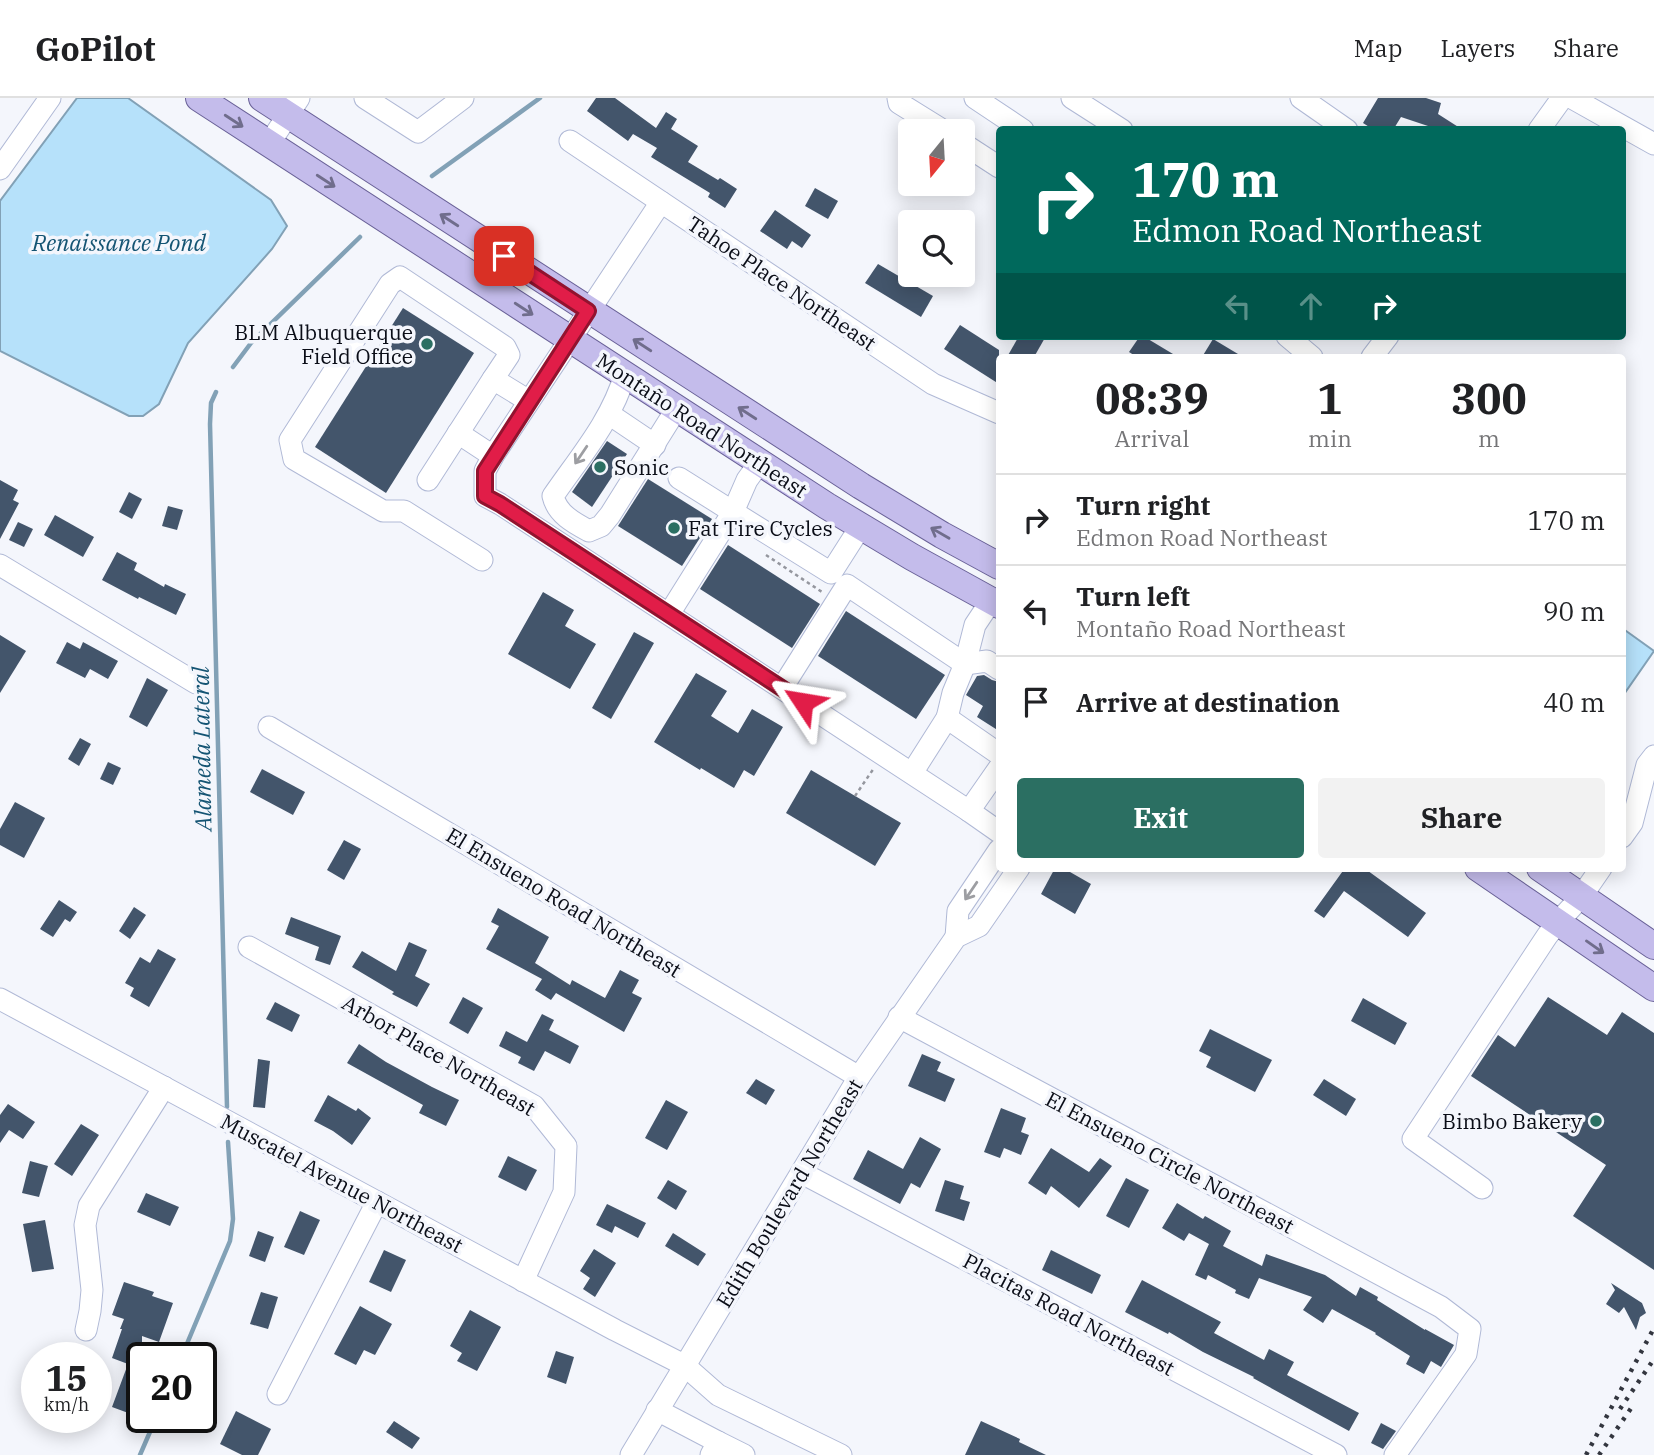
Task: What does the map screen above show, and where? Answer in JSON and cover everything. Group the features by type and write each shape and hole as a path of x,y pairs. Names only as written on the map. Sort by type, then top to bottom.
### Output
{"main road":[{"name":"Montaño Road Northeast","path":"199,98 760,462 861,526 995,603"},
{"name":"Montaño Road Northeast","path":"262,98 293,106 588,311 861,486 996,564"},
{"path":"1484,872 1654,988"},
{"path":"1546,872 1654,946"}],"street":[{"path":"1,167 50,98"},
{"path":"365,98 418,132 463,98"},
{"path":"898,98 899,103 925,119"},
{"path":"975,98 1017,126"},
{"path":"1072,98 1116,126"},
{"path":"1301,98 1341,126"},
{"path":"1542,126 1562,98"},
{"path":"1572,98 1622,126"},
{"path":"269,144 293,106"},
{"path":"1626,128 1654,144"},
{"name":"Tahoe Place Northeast","path":"570,141 933,384 996,412"},
{"path":"975,151 996,165"},
{"path":"661,201 485,471 485,496 996,830"},
{"path":"428,480 509,355 505,347 400,278 390,284 290,440 294,459 383,511 404,511 482,560"},
{"path":"1292,340 1308,354"},
{"path":"1374,354 1385,340"},
{"path":"625,374 609,414 553,496 556,507 572,522 589,531 601,526 677,408"},
{"path":"493,379 529,401"},
{"path":"609,414 655,445"},
{"path":"458,433 494,456"},
{"path":"669,614 733,512 747,480 760,462"},
{"path":"679,478 831,573 861,526"},
{"path":"0,565 196,683"},
{"path":"782,688 848,585 965,664 987,661 996,667"},
{"path":"912,773 947,718 975,625 995,603"},
{"path":"947,718 996,752"},
{"name":"El Ensueno Road Northeast","path":"269,727 859,1077"},
{"path":"1626,831 1647,798 1647,765 1654,756"},
{"path":"969,811 996,772"},
{"name":"Edith Boulevard Northeast","path":"956,937 958,911 996,854"},
{"name":"Edith Boulevard Northeast","path":"631,1455 859,1077 956,937 979,926 1016,872"},
{"path":"1482,1188 1413,1139 1558,922 1581,897 1598,872"},
{"name":"Arbor Place Northeast","path":"249,947 534,1106 566,1146 564,1192 523,1281"},
{"name":"Muscatel Avenue Northeast","path":"0,999 684,1365 718,1395 841,1455"},
{"name":"El Ensueno Circle Northeast","path":"899,1017 1441,1307 1470,1329 1466,1354 1395,1455"},
{"path":"86,1330 92,1290 85,1225 89,1206 164,1087"},
{"name":"Placitas Road Northeast","path":"802,1173 1336,1455"},
{"path":"278,1395 377,1202"},
{"path":"657,1410 714,1449 744,1455"}],"path":[{"path":"765,555 830,598"},
{"path":"855,796 876,765"}],"water":[{"name":"Renaissance Pond","path":"77,98 128,98 271,200 287,226 272,249 188,343 159,404 143,416 129,416 0,351 0,201"},
{"path":"1626,631 1654,651 1626,691"}],"building":[{"path":"596,98 615,98 656,128 666,112 677,119 671,129 698,146 688,162 737,189 725,208 708,197 710,193 651,157 657,148 633,134 628,141 587,111"},
{"path":"1378,98 1426,98 1441,103 1438,114 1457,126 1428,126 1401,117 1395,126 1368,126 1363,123"},
{"path":"815,188 838,201 828,219 805,206"},
{"path":"775,210 811,235 802,248 792,241 787,249 760,231"},
{"path":"878,264 898,276 898,287 918,287 933,296 921,317 865,283"},
{"path":"403,308 474,353 386,493 315,447"},
{"path":"960,325 999,350 999,354 996,354 996,382 944,349"},
{"path":"1017,340 1044,340 1036,354 1009,354"},
{"path":"1137,340 1150,340 1173,354 1132,354 1129,352"},
{"path":"1215,340 1238,354 1204,354"},
{"path":"607,441 627,454 592,507 572,492"},
{"name":"Fat Tire Cycles","path":"648,479 712,519 682,566 618,526"},
{"path":"0,480 18,490 13,500 19,503 0,539"},
{"path":"129,492 142,499 132,519 119,512"},
{"path":"168,506 183,510 177,530 162,526"},
{"path":"55,515 94,537 83,557 44,535"},
{"path":"18,522 33,529 24,547 9,540"},
{"path":"728,545 820,604 792,648 700,589"},
{"path":"117,552 137,563 134,570 164,587 165,584 186,594 176,615 102,580"},
{"path":"543,592 574,610 565,626 596,644 570,689 508,654"},
{"path":"846,611 945,675 916,719 818,656"},
{"path":"634,632 654,643 611,719 592,708"},
{"path":"0,635 26,651 0,693"},
{"path":"67,642 80,649 83,642 118,661 108,679 90,669 85,678 56,663"},
{"path":"696,673 727,691 711,716 738,733 752,709 783,727 754,776 744,770 734,788 654,742"},
{"path":"984,675 996,681 996,729 977,717 983,706 966,695 977,676"},
{"path":"147,678 168,690 147,727 129,717"},
{"path":"80,738 91,744 79,766 68,759"},
{"path":"108,762 121,768 113,785 100,779"},
{"path":"262,769 305,792 293,815 250,792"},
{"path":"811,770 901,823 875,866 786,813"},
{"path":"15,802 45,818 24,858 0,845 0,829"},
{"path":"344,840 361,849 344,880 327,870"},
{"path":"1053,872 1070,872 1091,884 1075,914 1041,894"},
{"path":"1342,872 1370,872 1426,913 1408,937 1344,891 1324,918 1314,911"},
{"path":"59,900 77,912 70,922 65,919 53,937 40,929"},
{"path":"134,907 146,915 130,939 119,931"},
{"path":"498,908 549,937 535,963 570,985 572,980 605,998 620,970 639,980 632,993 642,998 624,1032 556,993 551,1000 535,990 542,979 486,949 499,926 491,922"},
{"path":"291,917 341,936 330,965 315,960 319,947 285,934"},
{"path":"409,942 427,950 415,976 430,984 417,1007 352,967 362,951 396,971"},
{"path":"158,949 176,959 149,1007 130,996 134,988 125,983 140,957 150,963"},
{"path":"463,997 483,1008 468,1034 449,1023"},
{"name":"Bimbo Bakery","path":"1548,997 1607,1035 1622,1012 1654,1033 1654,1270 1573,1216 1606,1165 1471,1076 1498,1035 1515,1047"},
{"path":"1363,998 1407,1023 1395,1045 1351,1021"},
{"path":"275,1002 300,1015 292,1032 266,1019"},
{"path":"542,1014 554,1020 549,1030 579,1046 570,1064 545,1051 534,1071 518,1063 521,1057 499,1046 506,1031 527,1042"},
{"path":"1210,1029 1272,1060 1255,1092 1206,1067 1211,1057 1199,1051"},
{"path":"359,1044 386,1062 459,1100 446,1126 419,1113 423,1105 347,1063"},
{"path":"922,1054 941,1062 937,1071 955,1079 945,1102 908,1086"},
{"path":"258,1059 270,1061 265,1108 253,1107"},
{"path":"756,1079 775,1090 766,1105 746,1093"},
{"path":"1324,1079 1356,1099 1346,1116 1313,1095"},
{"path":"328,1095 356,1111 358,1108 371,1118 352,1145 314,1121"},
{"path":"666,1100 688,1112 667,1150 645,1138"},
{"path":"8,1104 35,1122 23,1139 9,1130 0,1143 0,1115"},
{"path":"1001,1108 1026,1118 1021,1132 1029,1135 1021,1155 1004,1148 1000,1158 984,1152"},
{"path":"81,1124 99,1135 72,1176 54,1164"},
{"path":"920,1137 941,1149 920,1188 911,1183 900,1204 853,1179 868,1150 903,1169"},
{"path":"1051,1148 1089,1172 1100,1158 1112,1166 1079,1208 1051,1186 1046,1195 1028,1183"},
{"path":"508,1156 537,1170 526,1191 498,1177"},
{"path":"30,1161 48,1166 39,1197 22,1193"},
{"path":"1126,1178 1149,1190 1129,1228 1106,1216"},
{"path":"668,1180 687,1191 676,1210 657,1198"},
{"path":"945,1180 964,1186 960,1199 970,1202 964,1221 935,1211"},
{"path":"146,1193 179,1207 170,1226 137,1212"},
{"path":"1177,1203 1203,1219 1205,1216 1231,1231 1223,1246 1262,1266 1266,1254 1325,1275 1356,1296 1360,1287 1425,1330 1454,1345 1441,1367 1431,1361 1424,1374 1406,1364 1410,1356 1376,1333 1332,1309 1323,1323 1303,1310 1312,1297 1259,1278 1249,1299 1208,1275 1206,1280 1195,1275 1209,1244 1189,1233 1184,1241 1162,1228"},
{"path":"607,1204 646,1223 638,1238 615,1226 612,1233 596,1225"},
{"path":"300,1211 320,1220 304,1255 284,1247"},
{"path":"45,1220 54,1269 32,1272 23,1224"},
{"path":"258,1231 274,1237 265,1262 249,1256"},
{"path":"673,1233 706,1254 698,1266 665,1246"},
{"path":"594,1249 616,1263 595,1297 583,1289 590,1278 580,1271"},
{"path":"384,1250 406,1260 391,1292 369,1282"},
{"path":"1051,1250 1101,1275 1092,1294 1042,1270"},
{"path":"1142,1280 1221,1322 1214,1333 1264,1360 1269,1349 1294,1362 1287,1375 1359,1413 1349,1431 1254,1377 1125,1312"},
{"path":"124,1282 154,1292 152,1296 173,1303 159,1342 142,1336 142,1342 126,1342 126,1363 112,1358 124,1319 112,1315"},
{"path":"1611,1283 1642,1303 1646,1313 1640,1317 1636,1330 1624,1307 1619,1313 1606,1304 1615,1290"},
{"path":"261,1292 278,1297 268,1329 250,1324"},
{"path":"360,1306 392,1324 375,1355 364,1350 356,1365 334,1354"},
{"path":"470,1310 501,1327 477,1371 457,1361 462,1353 450,1346"},
{"path":"556,1351 574,1357 566,1384 547,1377"},
{"path":"126,1369 126,1412 112,1407"},
{"path":"236,1411 271,1429 258,1455 242,1455 220,1444"},
{"path":"394,1421 420,1438 412,1449 386,1432"},
{"path":"981,1421 1020,1439 1019,1442 1046,1455 965,1455"},
{"path":"1381,1423 1396,1431 1383,1449 1371,1443"}],"waterway":[{"path":"432,176 540,98"},
{"path":"233,367 251,343 360,237"},
{"name":"Alameda Lateral","path":"216,392 211,403 210,424 227,1107"},
{"path":"188,1342 230,1241 233,1219 228,1142"},
{"path":"140,1455 150,1433"}],"railway":[{"path":"1586,1455 1654,1328"},
{"path":"1620,1409 1654,1359"},
{"path":"1599,1455 1634,1404"}],"place":[{"name":"BLM Albuquerque Field Office","path":"427,344"},
{"name":"Sonic","path":"600,467"},
{"name":"Fat Tire Cycles","path":"674,528"},
{"name":"Bimbo Bakery","path":"1596,1121"}],"route":[{"path":"504,256 588,311 485,471 485,496 803,702"}]}
